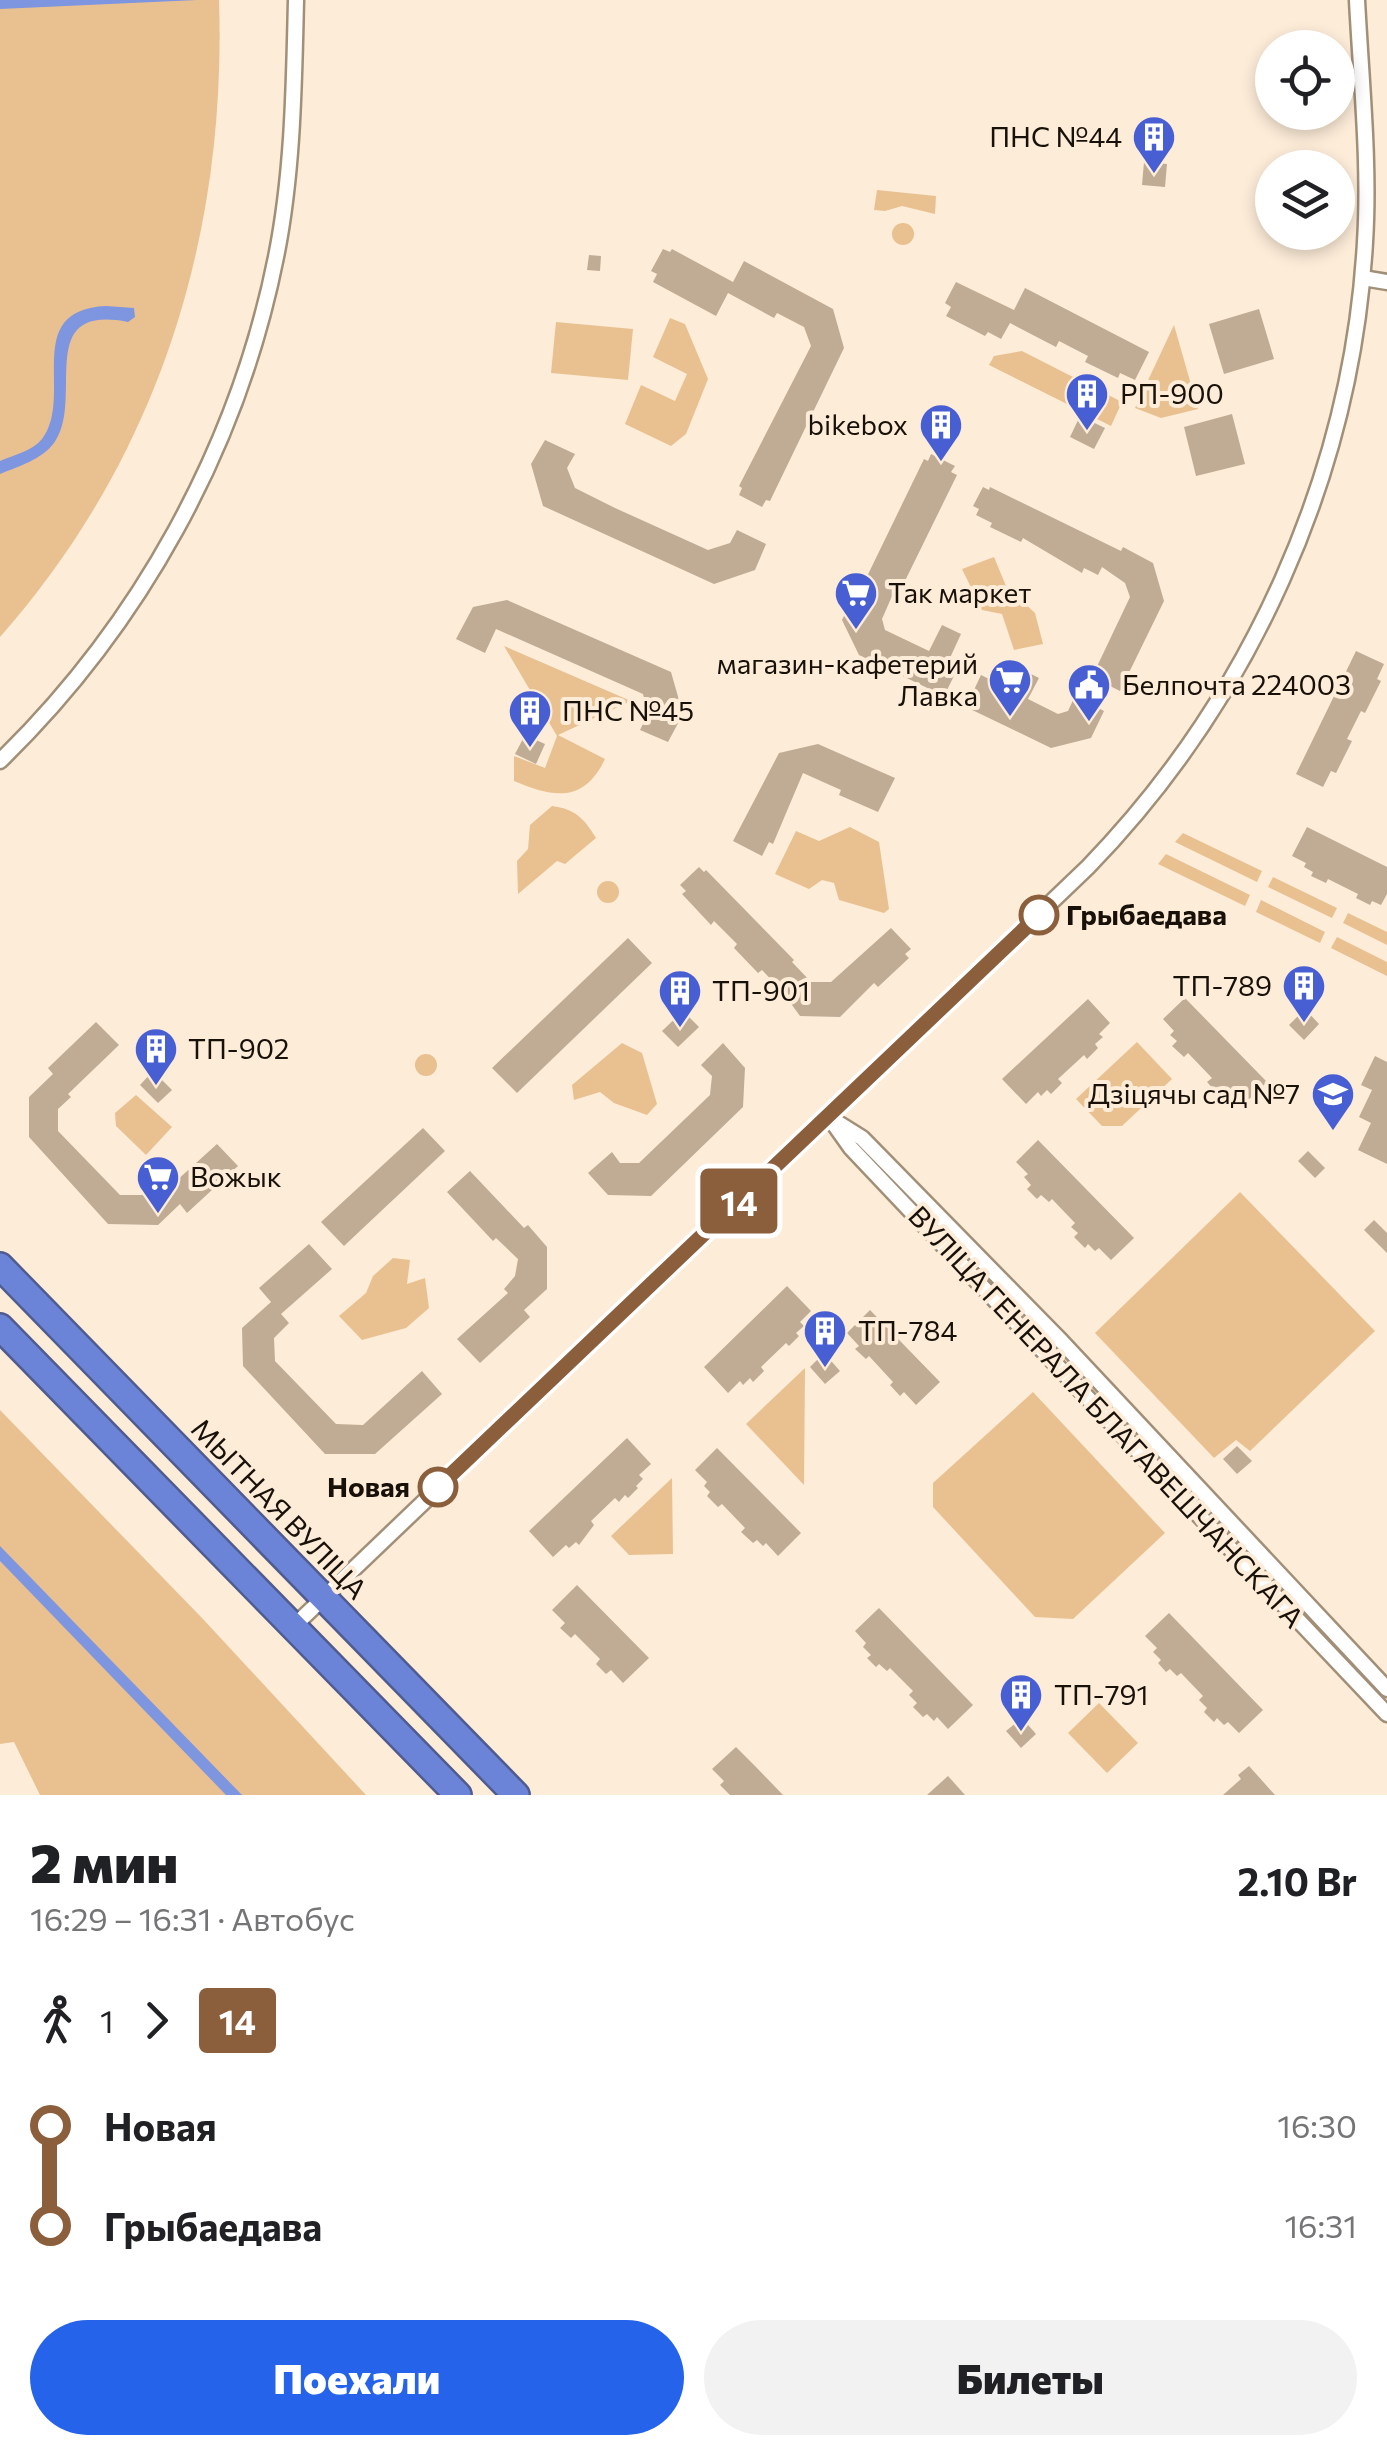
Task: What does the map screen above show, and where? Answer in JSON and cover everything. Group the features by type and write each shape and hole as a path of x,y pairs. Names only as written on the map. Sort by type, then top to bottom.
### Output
{"highway":[{"name":"МЫТНАЯ ВУЛІЦА","path":"0,1266 516,1795"},
{"path":"0,1328 458,1795"}],"street":[{"path":"0,762 78,679 124,615 173,537 238,395 277,254 288,162 296,0"},
{"path":"293,1627 1126,828 1204,723 1259,631 1324,472 1342,400 1363,278 1366,237 1357,0"},
{"path":"1363,278 1387,282"},
{"path":"829,1117 862,1138 1062,1342 1387,1690"},
{"name":"ВУЛІЦА ГЕНЕРАЛА БЛАГАВЕШЧАНСКАГА","path":"829,1117 851,1148 1387,1714"}],"shaded area":[{"path":"0,0 219,0 218,88 210,174 195,258 172,340 141,419 102,495 55,568 0,637"},
{"path":"877,190 936,196 935,214 902,206 874,210"},
{"path":"899,223 907,223 914,234 907,245 899,245 892,238 892,230"},
{"path":"670,318 685,324 708,379 686,434 671,446 625,424 641,385 675,401 687,374 653,357"},
{"path":"556,322 633,329 628,380 551,373"},
{"path":"1174,325 1198,409 1161,418 1135,408"},
{"path":"1022,351 1122,402 1111,426 989,365 994,356"},
{"path":"994,557 1006,586 1035,613 1043,644 1014,650 1002,614 982,610 962,569"},
{"path":"504,646 631,701 558,735 605,759 597,773 578,790 555,793 514,781 514,756 545,768 557,736"},
{"path":"552,806 578,816 596,838 565,864 557,861 518,894 517,861 528,849 530,825"},
{"path":"850,827 879,842 889,909 884,913 839,900 834,883 822,880 809,889 775,874 796,831 819,841"},
{"path":"1183,833 1262,871 1257,882 1175,842"},
{"path":"1166,854 1250,895 1245,906 1158,864"},
{"path":"1273,877 1337,908 1332,918 1268,887"},
{"path":"604,881 612,881 619,892 612,903 604,903 597,896 597,888"},
{"path":"1261,900 1325,932 1320,943 1256,912"},
{"path":"1348,913 1387,932 1387,945 1343,923"},
{"path":"1337,937 1387,962 1387,976 1331,948"},
{"path":"1137,1042 1172,1079 1122,1126 1102,1126 1076,1099"},
{"path":"622,1043 642,1053 657,1104 647,1115 614,1103 600,1092 574,1100 572,1085"},
{"path":"422,1054 430,1054 437,1065 430,1076 422,1076 415,1069 415,1061"},
{"path":"136,1095 172,1127 146,1155 116,1126 115,1113"},
{"path":"1240,1192 1375,1331 1250,1451 1236,1440 1214,1458 1095,1333"},
{"path":"393,1258 410,1260 407,1284 425,1278 429,1308 406,1328 362,1340 339,1316 366,1293 373,1276"},
{"path":"805,1368 804,1485 746,1424"},
{"path":"1033,1392 1165,1533 1073,1619 1035,1617 933,1507 933,1483"},
{"path":"0,1410 203,1619 366,1795 40,1795 14,1742 0,1744"},
{"path":"672,1478 673,1554 629,1555 611,1536"},
{"path":"1099,1703 1138,1743 1107,1773 1068,1733"}],"water":[{"path":"0,0 197,0 0,9"},
{"path":"106,306 134,308 135,317 128,322 99,320 80,327 71,341 66,403 54,443 36,458 0,474 0,461 38,443 51,421 54,358 64,323 80,311"},
{"path":"0,1546 242,1795 226,1795 0,1561"}],"building":[{"name":"ПНС №44","path":"1144,162 1167,164 1165,187 1142,185"},
{"path":"663,249 672,249 733,282 744,261 833,309 844,348 770,501 766,500 762,507 739,495 739,486 811,346 804,327 777,313 774,318 728,293 716,316 653,282 657,274 651,271"},
{"path":"589,255 601,256 600,271 587,270"},
{"path":"956,282 1014,310 1025,288 1149,352 1135,380 1120,373 1118,378 1085,362 1088,356 1059,341 1056,347 1010,323 1001,339 988,332 985,336 946,316 951,307 945,303"},
{"path":"1259,309 1274,359 1224,374 1209,324"},
{"path":"1232,414 1245,464 1196,476 1184,427"},
{"name":"РП-900","path":"1080,416 1105,428 1094,449 1070,437"},
{"path":"545,440 575,454 567,468 575,488 615,508 708,550 730,543 737,530 766,544 755,570 714,584 543,506 531,464"},
{"path":"931,454 955,466 951,472 957,475 882,619 885,630 929,651 942,625 961,634 949,660 960,664 944,696 859,655 842,620 924,459 928,461"},
{"path":"983,487 1153,563 1164,601 1120,691 1092,677 1130,597 1125,583 1102,567 1098,575 1084,568 1082,573 1023,538 1021,542 990,527 992,523 976,515 979,509 973,506"},
{"path":"507,600 671,672 683,714 668,742 640,730 648,714 643,694 496,629 485,653 456,639 473,607"},
{"path":"1356,651 1384,664 1377,679 1381,681 1347,739 1352,741 1336,773 1331,771 1323,787 1296,774"},
{"path":"1019,668 1039,678 1028,699 1058,714 1068,711 1075,696 1104,711 1091,738 1051,748 966,707 981,675 1009,689"},
{"name":"ПНС №45","path":"525,735 545,744 536,764 515,754"},
{"path":"818,744 895,778 878,812 803,773 773,844 769,842 762,856 733,841 779,753"},
{"path":"1307,827 1387,867 1387,894 1381,905 1372,901 1370,905 1356,898 1358,894 1328,879 1326,883 1311,876 1313,872 1304,867 1306,863 1292,856"},
{"path":"699,867 794,960 811,982 831,982 891,928 911,949 905,954 909,958 878,987 874,983 840,1017 800,1016 762,970 758,973 734,948 737,944 714,921 711,925 682,894 686,891 680,885"},
{"path":"628,938 652,963 517,1093 492,1068"},
{"path":"1185,998 1267,1082 1244,1104 1233,1093 1229,1097 1222,1090 1218,1094 1207,1082 1212,1078 1188,1053 1184,1057 1172,1046 1177,1041 1170,1035 1174,1031 1163,1019"},
{"path":"1088,999 1110,1023 1099,1034 1103,1037 1095,1044 1098,1048 1087,1059 1084,1055 1058,1079 1062,1083 1051,1094 1047,1090 1041,1096 1038,1092 1026,1104 1002,1079"},
{"name":"ТП-789","path":"1305,1009 1319,1024 1304,1040 1289,1025"},
{"name":"ТП-901","path":"683,1011 699,1027 678,1047 662,1031"},
{"path":"96,1022 119,1045 68,1094 71,1097 58,1109 58,1131 120,1195 146,1195 157,1185 164,1192 217,1144 238,1166 187,1213 180,1204 158,1225 108,1224 29,1137 29,1097 53,1074 48,1068"},
{"path":"723,1043 745,1068 743,1107 651,1196 608,1195 588,1173 612,1152 620,1163 639,1163 710,1095 712,1076 701,1065"},
{"path":"1375,1056 1387,1062 1387,1164 1358,1150 1371,1123 1359,1117 1372,1090 1361,1085"},
{"name":"ТП-902","path":"153,1071 172,1090 158,1103 140,1085"},
{"path":"423,1128 445,1151 344,1246 321,1222"},
{"path":"1038,1140 1134,1238 1111,1260 1099,1248 1095,1251 1088,1244 1085,1248 1074,1237 1078,1233 1071,1227 1075,1223 1052,1199 1049,1202 1041,1195 1037,1199 1027,1189 1031,1185 1024,1177 1028,1174 1016,1162"},
{"path":"1308,1151 1325,1168 1315,1178 1298,1161"},
{"path":"470,1171 547,1247 547,1289 524,1310 530,1317 480,1363 457,1339 508,1293 504,1289 515,1276 518,1259 496,1238 493,1241 447,1192"},
{"path":"1374,1220 1387,1233 1387,1253 1364,1230"},
{"path":"309,1244 332,1269 281,1314 289,1323 274,1338 275,1361 336,1424 363,1425 422,1371 442,1394 375,1454 325,1454 243,1366 242,1328 271,1302 259,1288"},
{"path":"787,1286 811,1311 800,1322 804,1326 796,1333 799,1336 761,1367 764,1371 753,1382 750,1378 743,1385 740,1381 728,1393 704,1367"},
{"path":"870,1310 940,1382 916,1405 904,1392 900,1396 890,1385 893,1382 869,1356 866,1359 855,1349 859,1346 847,1333"},
{"name":"ТП-784","path":"824,1353 840,1371 825,1384 810,1367"},
{"path":"627,1438 651,1464 639,1475 643,1479 638,1488 619,1502 615,1498 591,1521 594,1525 579,1545 566,1545 553,1557 529,1531"},
{"path":"1237,1446 1252,1461 1237,1474 1223,1459"},
{"path":"717,1448 801,1533 778,1556 766,1543 753,1543 741,1532 745,1528 722,1504 718,1507 707,1496 707,1482 695,1470"},
{"path":"577,1585 649,1658 623,1683 611,1670 606,1674 596,1664 600,1659 575,1634 571,1638 560,1628 565,1623 552,1610"},
{"path":"879,1608 973,1705 948,1729 937,1717 934,1721 927,1714 923,1717 913,1707 917,1703 909,1695 913,1691 890,1668 887,1671 879,1664 876,1667 867,1658 871,1655 863,1647 866,1643 855,1631"},
{"path":"1169,1613 1263,1710 1239,1733 1228,1722 1224,1725 1217,1718 1214,1722 1204,1712 1207,1708 1199,1700 1203,1696 1181,1673 1177,1676 1170,1669 1166,1672 1158,1663 1161,1660 1153,1652 1157,1648 1145,1636"},
{"name":"ТП-791","path":"1022,1718 1036,1734 1021,1748 1006,1731"},
{"path":"736,1747 783,1795 730,1795 720,1785 724,1781 712,1769"},
{"path":"1249,1766 1275,1795 1223,1795 1241,1779 1238,1775"},
{"path":"948,1776 965,1795 927,1795"}],"bus line":[{"name":"14","path":"438,1487 1039,915"}],"place":[{"name":"ПНС №44","path":"1154,175"},
{"name":"РП-900","path":"1087,432"},
{"name":"bikebox","path":"941,463"},
{"name":"Так маркет","path":"856,631"},
{"name":"магазин-кафетерий Лавка","path":"1010,718"},
{"name":"Белпочта 224003","path":"1089,723"},
{"name":"ПНС №45","path":"530,749"},
{"name":"Грыбаедава","path":"1039,915"},
{"name":"ТП-789","path":"1304,1024"},
{"name":"ТП-901","path":"680,1029"},
{"name":"ТП-902","path":"156,1087"},
{"name":"Дзіцячы сад №7","path":"1333,1132"},
{"name":"Вожык","path":"158,1215"},
{"name":"ТП-784","path":"825,1369"},
{"name":"Новая","path":"438,1487"},
{"name":"ТП-791","path":"1021,1733"}]}
